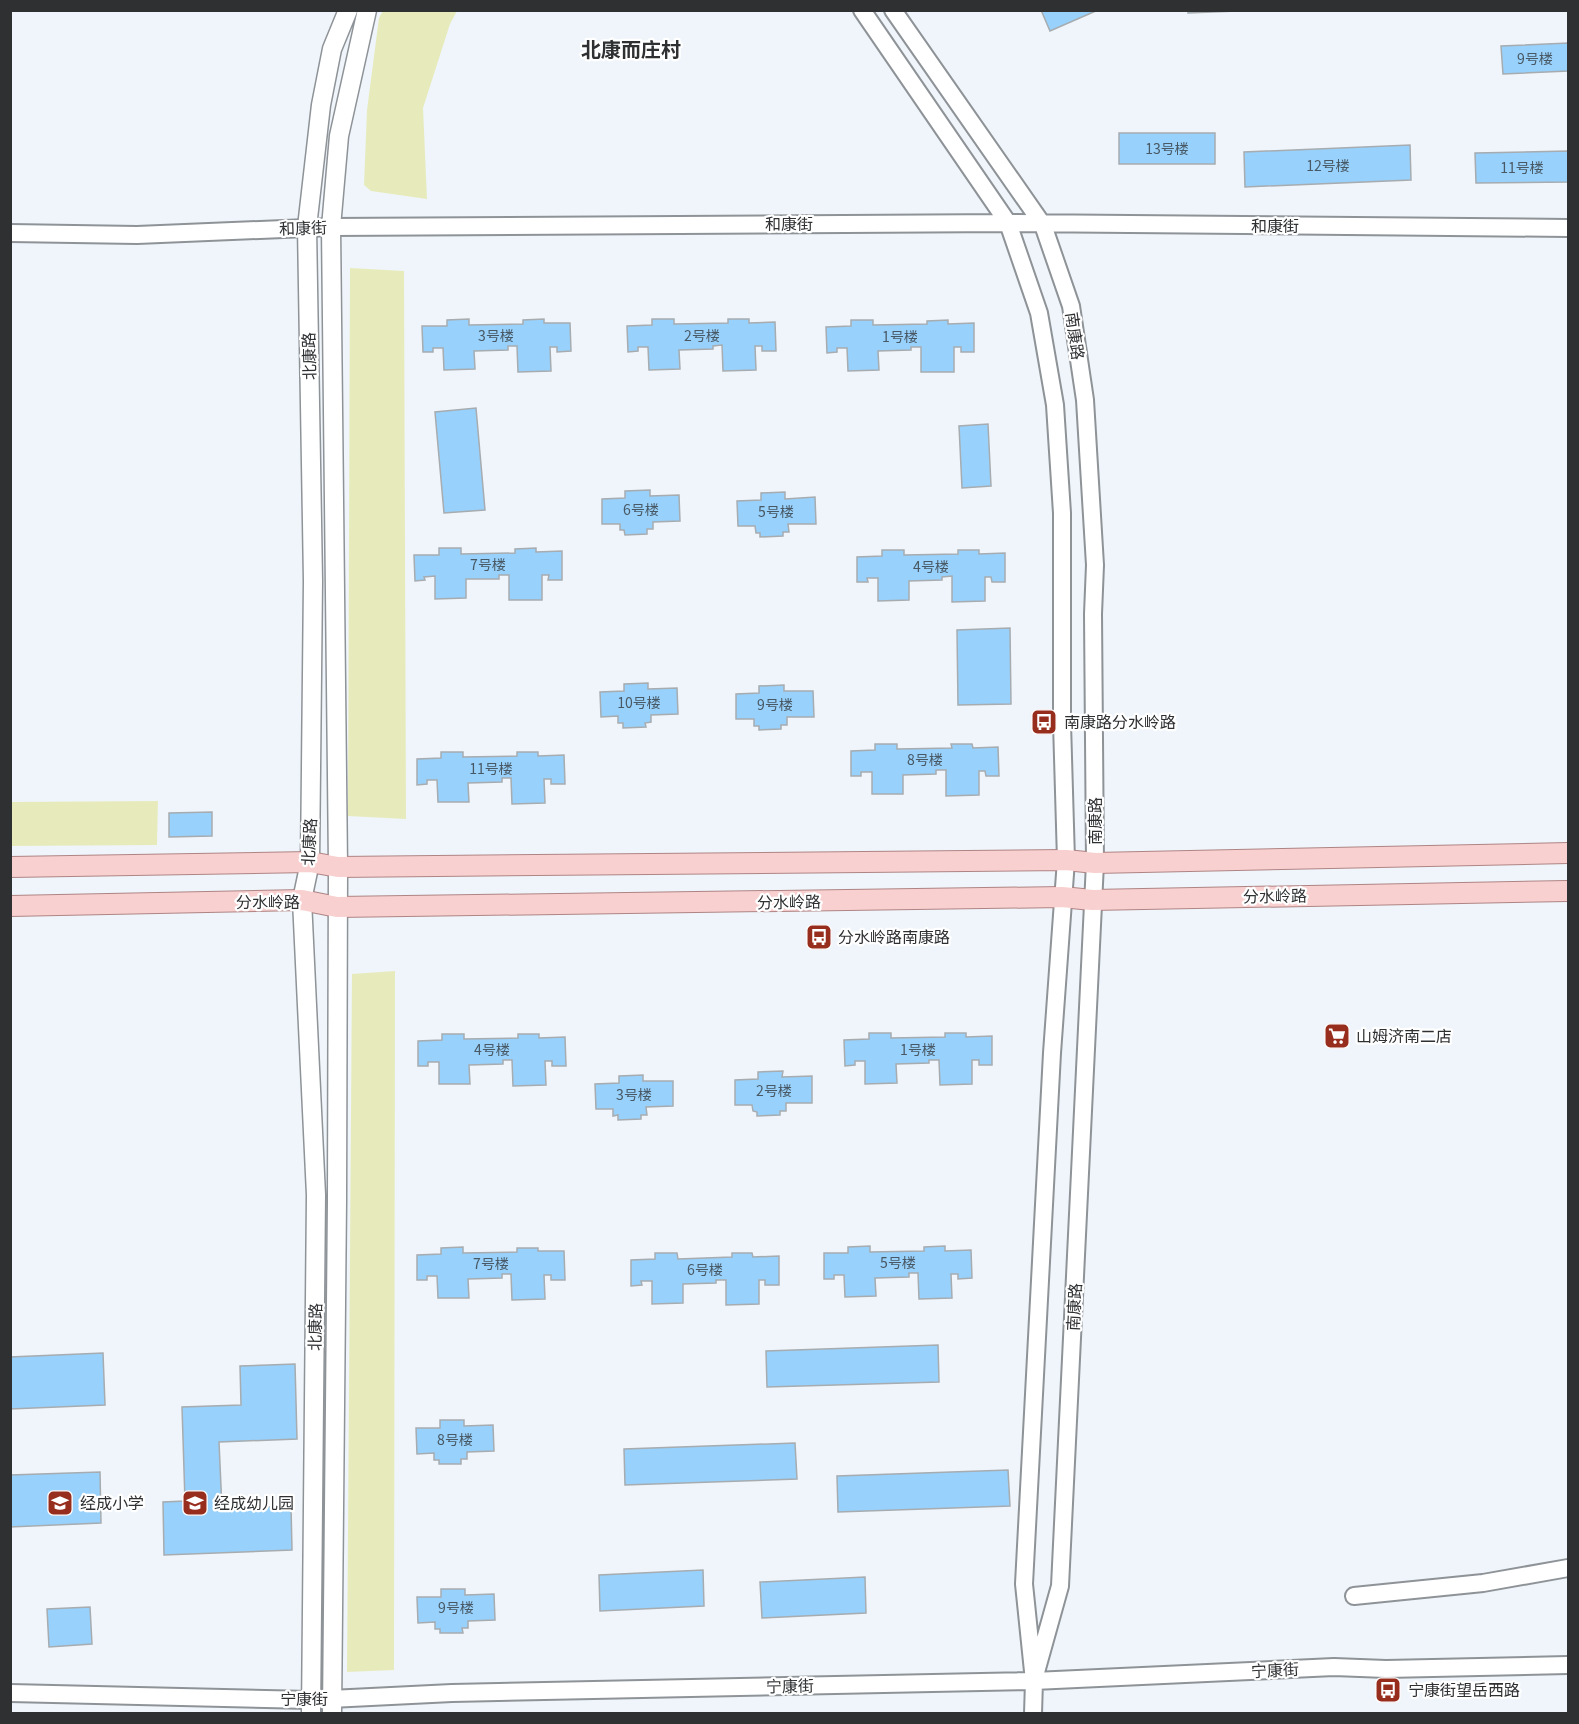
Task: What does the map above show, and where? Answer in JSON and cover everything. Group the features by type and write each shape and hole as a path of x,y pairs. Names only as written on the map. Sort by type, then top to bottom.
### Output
{"main road":[{"name":"北康路","path":"310,1707 316,1195 302,900 310,862 313,581 307,227 323,93 332,49 348,10"},
{"name":"北康路","path":"332,1706 338,867 331,226 339,136 367,10"},
{"path":"10,867 310,862 338,867 1066,860 1095,862 1569,853"},
{"name":"分水岭路","path":"10,906 302,900 337,907 1062,897 1092,900 1569,891"}],"street":[{"name":"南康路","path":"862,10 1008,223 1039,313 1055,405 1062,513 1062,723 1066,860 1062,897 1024,1584 1034,1681 1033,1713"},
{"name":"南康路","path":"893,10 1043,225 1071,306 1084,400 1095,565 1095,862 1060,1586 1034,1681"},
{"name":"和康街","path":"10,233 137,235 331,226 1008,223 1569,228"},
{"path":"1354,1596 1484,1583 1569,1568"},
{"name":"宁康街","path":"10,1693 310,1707 453,1693 1034,1681 1334,1667 1386,1669 1569,1665"}],"green space":[{"path":"383,11 457,11 450,24 423,108 427,199 371,191 364,185 367,110 379,18"},
{"path":"350,268 404,271 406,819 348,816"},
{"path":"158,801 157,845 11,846 11,802"},
{"path":"395,971 394,1670 347,1672 352,974"}],"building":[{"path":"1041,10 1098,10 1050,31"},
{"path":"1188,10 1263,10 1188,13"},
{"path":"1568,43 1568,71 1503,74 1501,46"},
{"path":"1119,133 1215,133 1215,164 1119,164"},
{"path":"1410,145 1411,180 1245,187 1244,152"},
{"path":"1568,151 1568,182 1476,183 1475,153"},
{"path":"469,319 469,325 523,324 523,320 544,319 544,323 570,323 571,351 557,352 557,347 550,347 551,371 518,372 517,346 508,346 508,350 474,351 475,369 444,370 443,348 433,348 433,352 423,352 422,326 447,326 447,320"},
{"path":"652,319 674,319 674,324 728,323 728,319 749,319 749,323 775,322 776,351 762,351 762,346 755,346 756,370 723,371 722,345 713,346 713,349 679,350 680,369 649,370 648,347 638,347 638,351 628,352 627,326 652,325"},
{"path":"851,320 873,320 873,325 927,324 927,321 948,320 948,324 974,323 974,352 961,352 961,347 954,347 954,372 921,372 921,347 911,347 911,350 878,351 879,370 848,371 847,348 837,348 837,352 827,353 826,327 851,326"},
{"path":"476,408 485,510 444,513 435,412"},
{"path":"988,424 991,486 962,488 959,426"},
{"path":"650,490 650,496 679,495 680,521 653,522 653,529 647,529 647,534 625,535 624,530 620,530 620,524 602,524 602,499 625,498 625,491"},
{"path":"785,492 785,499 815,497 816,524 788,524 789,532 783,532 783,536 760,537 760,533 756,533 755,526 738,526 737,501 761,500 761,493"},
{"path":"439,548 461,548 461,554 515,553 515,549 536,548 536,552 562,551 562,580 548,580 549,575 542,575 542,600 509,600 509,575 499,575 499,579 466,579 466,598 435,599 435,576 415,581 414,555 439,555"},
{"path":"882,550 904,550 904,555 958,554 958,550 979,550 979,554 1005,553 1005,582 992,582 991,577 985,577 985,601 952,602 952,576 942,577 942,580 909,581 909,600 878,601 878,578 867,578 868,582 857,582 857,557 882,556"},
{"path":"1010,628 1011,704 958,705 957,630"},
{"path":"648,683 648,689 677,688 678,714 651,715 651,722 645,723 646,727 623,728 623,723 618,723 618,716 601,717 600,692 624,691 624,684"},
{"path":"784,685 784,691 813,691 814,717 787,717 787,725 781,725 781,729 759,730 759,726 754,726 754,719 736,719 736,694 759,693 759,686"},
{"path":"875,744 897,744 897,749 952,748 951,744 972,744 973,748 998,747 999,776 986,776 985,771 979,771 979,795 946,796 946,770 936,770 936,774 903,775 903,794 872,794 872,772 861,772 861,776 851,776 851,751 875,750"},
{"path":"441,752 463,752 463,757 517,756 517,752 538,752 538,756 564,755 565,784 551,784 551,779 544,779 545,803 512,804 511,778 502,778 502,782 468,783 469,802 438,802 437,780 427,780 427,784 417,785 417,759 441,758"},
{"path":"212,812 212,836 169,837 169,813"},
{"path":"869,1033 891,1033 891,1038 945,1037 945,1033 966,1033 966,1037 992,1036 992,1065 979,1065 979,1060 972,1060 972,1084 940,1085 939,1060 929,1060 929,1063 896,1064 897,1083 865,1084 865,1061 855,1061 855,1065 845,1066 844,1040 869,1039"},
{"path":"442,1034 464,1034 464,1039 518,1038 518,1034 539,1034 539,1038 565,1037 566,1066 552,1066 552,1061 545,1061 546,1085 513,1086 512,1060 503,1060 503,1064 469,1065 470,1084 439,1084 439,1062 428,1062 428,1066 418,1066 418,1041 442,1040"},
{"path":"783,1071 782,1077 812,1076 812,1103 786,1103 786,1111 780,1111 780,1115 757,1116 752,1105 735,1105 735,1080 758,1079 758,1072"},
{"path":"643,1075 643,1081 673,1081 673,1106 646,1107 647,1115 641,1115 641,1119 618,1120 618,1115 613,1116 613,1109 596,1109 595,1084 619,1083 619,1076"},
{"path":"870,1246 870,1252 924,1251 924,1247 945,1246 945,1251 971,1250 972,1278 958,1279 958,1274 951,1274 952,1298 919,1299 918,1273 909,1273 909,1277 875,1278 876,1296 845,1297 844,1275 834,1275 834,1279 824,1279 824,1253 848,1253 848,1247"},
{"path":"463,1247 463,1253 517,1252 517,1248 564,1251 565,1280 551,1280 551,1275 544,1275 545,1299 512,1300 511,1274 502,1274 502,1278 468,1279 469,1298 438,1298 437,1276 427,1276 427,1280 417,1280 417,1255 441,1254 441,1248"},
{"path":"655,1253 677,1253 678,1259 732,1257 732,1253 752,1253 753,1257 779,1256 779,1285 765,1285 765,1280 759,1280 759,1304 726,1305 726,1280 716,1280 716,1283 683,1284 683,1303 652,1304 652,1281 641,1281 642,1285 631,1286 631,1260 655,1259"},
{"path":"938,1345 939,1382 767,1387 766,1351"},
{"path":"103,1353 105,1405 10,1409 10,1357"},
{"path":"295,1364 297,1439 219,1442 222,1509 291,1506 292,1550 164,1555 163,1502 185,1501 182,1407 241,1405 240,1366"},
{"path":"440,1420 464,1420 464,1426 493,1425 494,1451 467,1452 467,1459 461,1459 461,1464 439,1464 439,1460 434,1460 434,1453 417,1454 416,1428 440,1428"},
{"path":"795,1443 797,1479 625,1485 624,1449"},
{"path":"1008,1470 1010,1506 838,1512 837,1476"},
{"path":"100,1472 101,1523 10,1527 10,1475"},
{"path":"703,1570 704,1606 600,1611 599,1575"},
{"path":"865,1577 866,1613 762,1618 760,1582"},
{"path":"441,1589 465,1589 465,1595 494,1594 495,1620 468,1621 468,1628 462,1628 463,1633 440,1633 440,1629 435,1629 435,1622 418,1623 417,1597 441,1597"},
{"path":"90,1607 92,1644 49,1647 47,1609"}],"place":[{"name":"南康路分水岭路","path":"1044,722"},
{"name":"分水岭路南康路","path":"819,937"},
{"name":"山姆济南二店","path":"1337,1036"},
{"name":"经成小学","path":"60,1503"},
{"name":"经成幼儿园","path":"195,1503"},
{"name":"宁康街望岳西路","path":"1388,1690"}],"district":[{"name":"北康而庄村","path":"631,50"}]}
